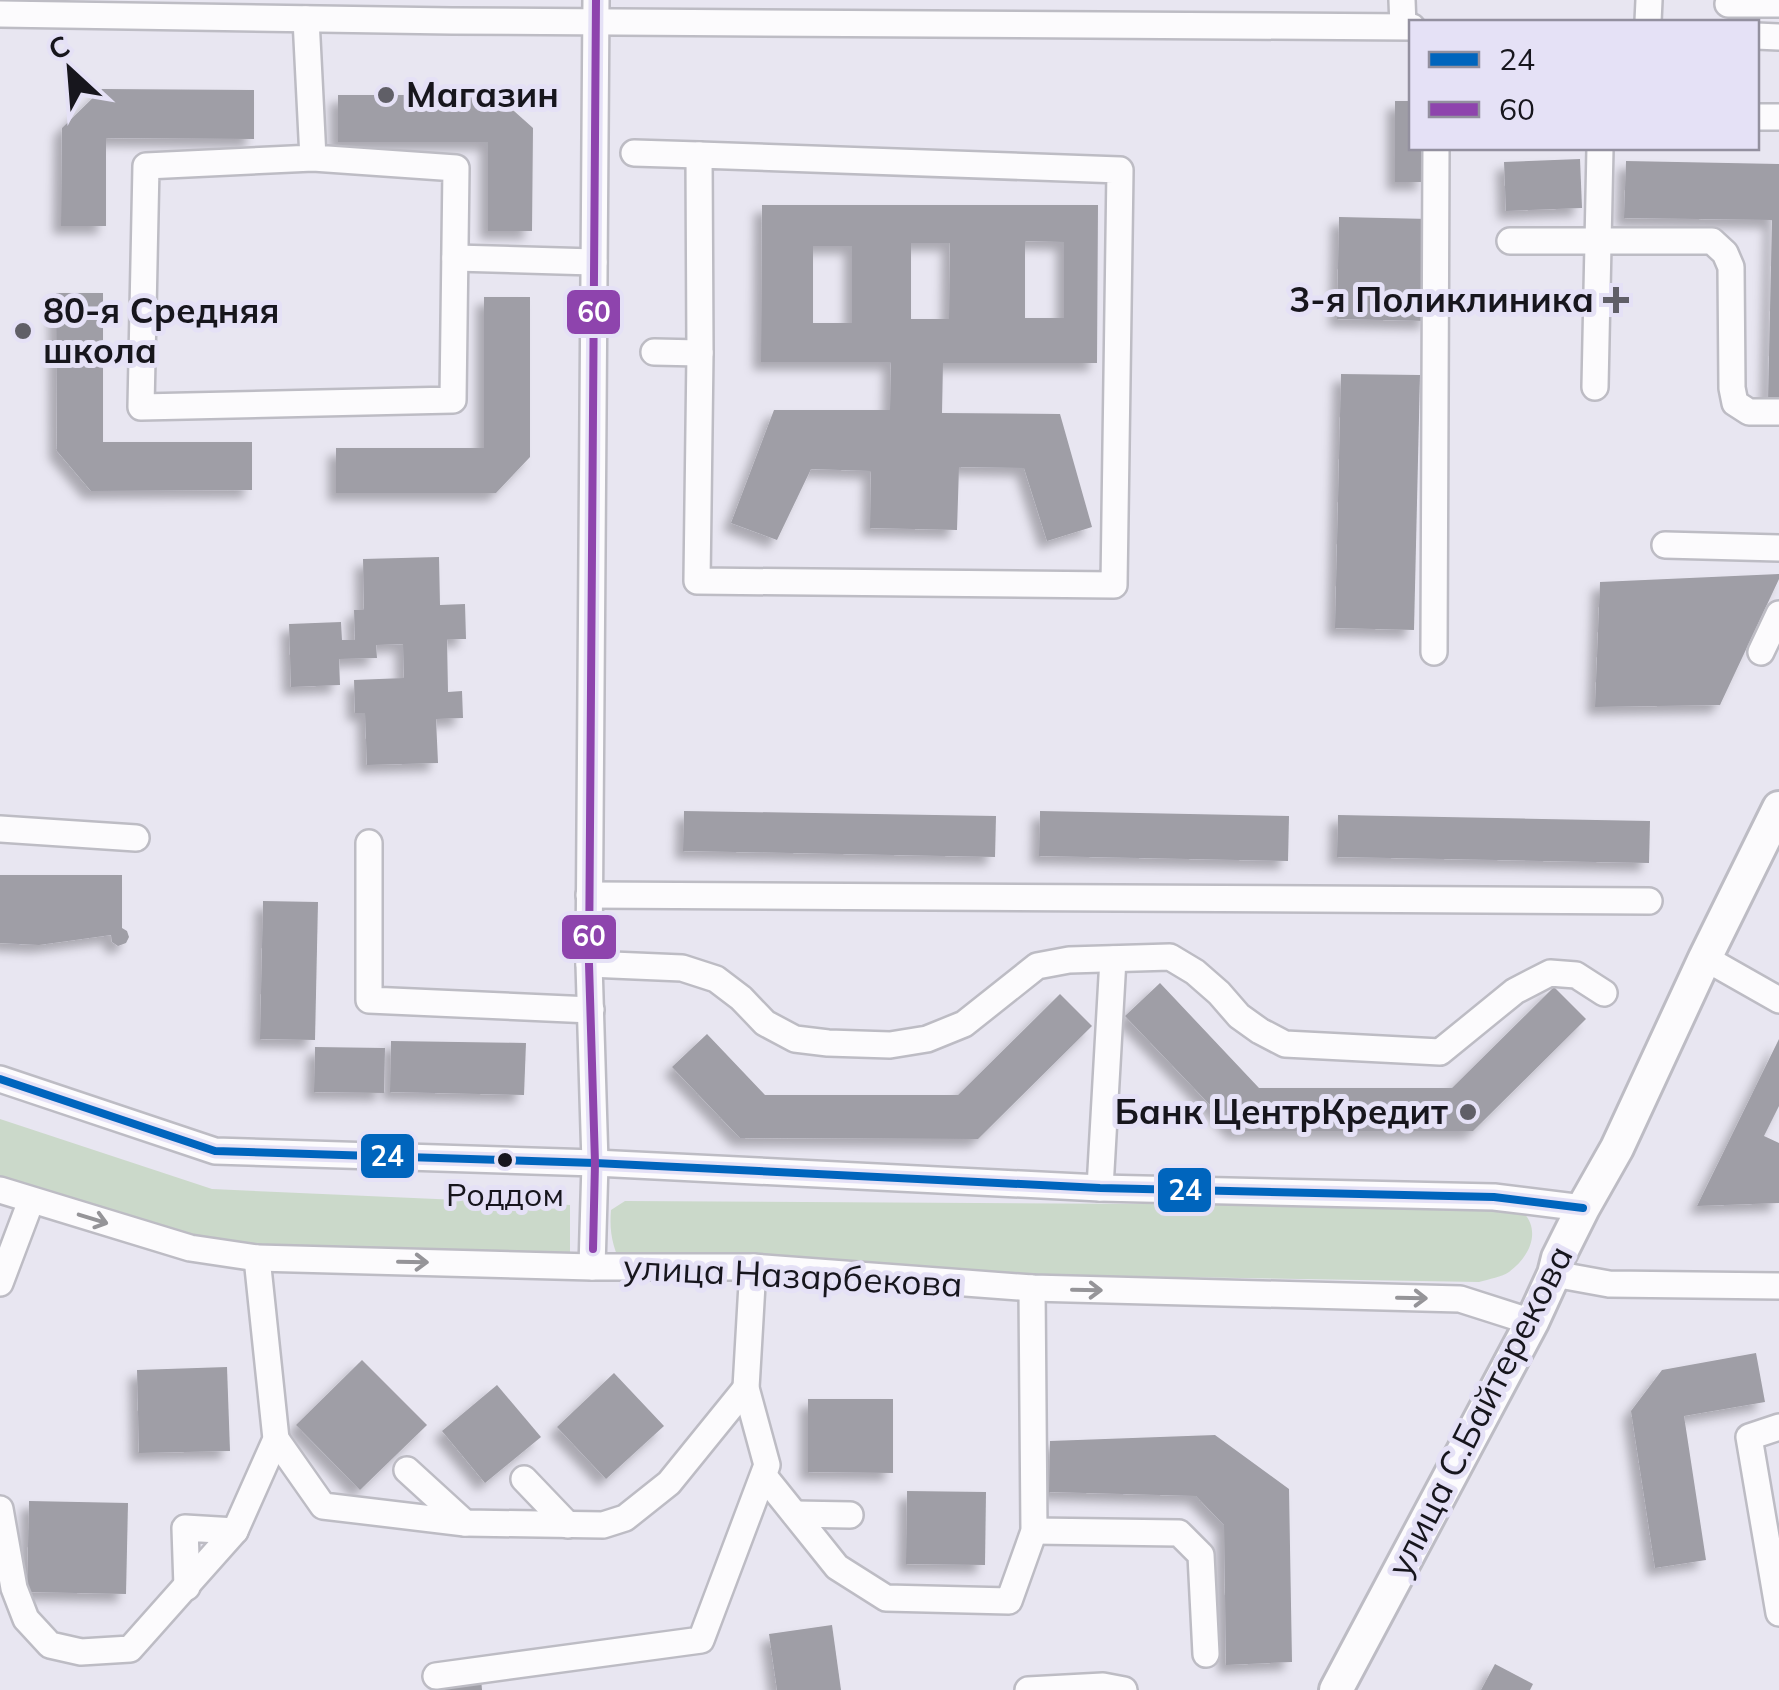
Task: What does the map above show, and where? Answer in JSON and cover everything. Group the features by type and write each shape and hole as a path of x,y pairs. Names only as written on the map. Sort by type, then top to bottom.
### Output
{"main road":[{"name":"улица С.Байтерекова","path":"1336,1690 1532,1322 1558,1258 1618,1148 1779,808"}],"street":[{"path":"0,14 61,8 306,19 452,10 1114,12 1407,27 1402,0"},
{"path":"1728,4 1779,4"},
{"path":"592,1266 595,1164 589,895 595,10"},
{"path":"306,19 313,158"},
{"path":"1434,652 1436,150"},
{"path":"1595,387 1600,150"},
{"path":"634,153 699,155 1120,170 1114,585 697,581 699,155"},
{"path":"313,158 456,168 452,400 140,407 146,166 313,158"},
{"path":"1510,241 1712,242 1725,252 1731,267 1735,403 1749,412 1779,412"},
{"path":"455,258 594,262"},
{"path":"654,352 700,354"},
{"path":"1665,545 1779,548"},
{"path":"1761,652 1779,614"},
{"path":"0,829 136,838"},
{"path":"370,843 369,1000 591,1010"},
{"path":"589,895 1650,901"},
{"path":"589,964 682,968 716,979 765,1023 795,1038 890,1045 927,1039 964,1024 1037,966 1069,960 1170,957 1194,972 1260,1032 1285,1044 1326,1047 1440,1052 1515,990 1550,973 1576,974 1604,993"},
{"path":"1100,1188 1113,958"},
{"path":"1705,958 1779,1000"},
{"path":"0,1078 215,1152 595,1164 1100,1188 1494,1197 1583,1208"},
{"name":"улица Назарбекова","path":"0,1190 190,1248 257,1258 753,1267 1032,1288 1460,1300 1532,1322"},
{"path":"0,1283 31,1201"},
{"path":"257,1258 276,1440 323,1506 465,1523 603,1525 625,1518 746,1388"},
{"path":"436,1676 701,1640 766,1465 746,1388 753,1267"},
{"path":"1554,1274 1609,1284 1779,1286"},
{"path":"764,1476 837,1567 886,1598 1008,1601 1034,1532 1032,1288"},
{"path":"1779,1428 1749,1437 1779,1613"},
{"path":"0,1508 14,1588 26,1619 50,1645 81,1652 130,1649 235,1532 276,1440"},
{"path":"407,1470 465,1523"},
{"path":"524,1478 568,1525"},
{"path":"795,1514 850,1515"},
{"path":"188,1587 184,1528 235,1532"},
{"path":"1034,1532 1178,1533 1201,1556 1206,1654"},
{"path":"1028,1690 1103,1686 1124,1690"}],"green space":[{"path":"0,1119 212,1189 570,1205 570,1261 196,1257 0,1188"},
{"path":"625,1201 1516,1206 1530,1222 1532,1239 1524,1257 1509,1272 1479,1282 623,1268 612,1240 611,1210"}],"building":[{"path":"102,89 254,90 254,139 106,138 106,226 61,226 62,128"},
{"path":"338,95 496,95 533,128 532,231 488,231 488,142 338,142"},
{"path":"1395,101 1409,101 1409,150 1424,150 1425,182 1395,182"},
{"path":"1580,159 1582,208 1506,211 1504,162"},
{"path":"1626,161 1779,164 1779,401 1768,401 1772,220 1624,218"},
{"path":"762,205 1098,205 1097,363 943,363 942,413 1060,414 1092,527 1047,541 1024,468 959,467 957,530 870,528 871,471 811,469 777,540 731,523 774,410 890,410 891,362 761,362","holes":["1025,241 1064,242 1064,318 1025,318","911,243 950,243 949,319 911,319","813,246 852,246 852,323 813,323"]},
{"path":"1339,217 1430,219 1428,321 1337,319"},
{"path":"56,293 103,293 103,442 252,442 252,490 91,491 57,451"},
{"path":"484,297 530,297 530,457 496,493 336,493 336,448 484,448"},
{"path":"1341,374 1420,375 1414,630 1335,628"},
{"path":"439,557 440,605 465,604 466,639 447,639 448,692 462,691 463,718 436,719 438,763 367,765 365,713 355,713 354,680 404,678 403,644 376,645 377,658 339,659 340,685 291,687 289,624 341,622 342,640 355,640 354,610 364,610 363,559"},
{"path":"1779,574 1720,705 1595,707 1600,582"},
{"path":"684,811 996,816 995,857 683,851"},
{"path":"1040,811 1289,816 1288,861 1039,856"},
{"path":"1338,815 1650,821 1649,863 1337,857"},
{"path":"0,875 122,875 122,928 129,937 126,943 118,946 111,935 39,945 0,943"},
{"path":"263,901 318,902 315,1040 260,1039"},
{"path":"1160,983 1259,1088 1452,1088 1554,987 1586,1019 1473,1131 1235,1131 1125,1016"},
{"path":"1060,994 1092,1026 978,1139 740,1138 672,1067 707,1034 765,1095 958,1095"},
{"path":"1779,1039 1779,1106 1764,1136 1779,1143 1779,1203 1697,1206"},
{"path":"391,1041 526,1043 524,1095 390,1092"},
{"path":"315,1047 385,1048 384,1093 314,1092"},
{"path":"1756,1353 1765,1402 1684,1416 1706,1560 1655,1568 1631,1411 1662,1370"},
{"path":"362,1360 427,1425 360,1490 296,1425"},
{"path":"227,1367 230,1451 139,1453 137,1370"},
{"path":"614,1373 664,1426 606,1479 557,1427"},
{"path":"497,1385 541,1437 485,1483 442,1431"},
{"path":"808,1399 893,1399 893,1473 808,1472"},
{"path":"1215,1435 1289,1489 1292,1662 1226,1665 1224,1525 1196,1496 1049,1492 1050,1441"},
{"path":"907,1491 986,1492 985,1565 906,1564"},
{"path":"29,1501 128,1503 126,1594 27,1592"},
{"path":"832,1625 841,1690 777,1690 769,1634"},
{"path":"1495,1664 1533,1684 1530,1690 1481,1690"},
{"path":"481,1678 482,1690 441,1690 441,1683"}],"transit line":[{"name":"60","path":"593,1249 595,1163 589,964 596,0"},
{"name":"24","path":"0,1079 215,1151 595,1163 1100,1188 1494,1197 1583,1208"}],"place":[{"name":"Магазин","path":"386,95"},
{"name":"3-я Поликлиника","path":"1616,300"},
{"name":"80-я Средняя школа","path":"23,331"},
{"name":"Банк ЦентрКредит","path":"1468,1112"},
{"name":"Роддом","path":"505,1160"}]}
